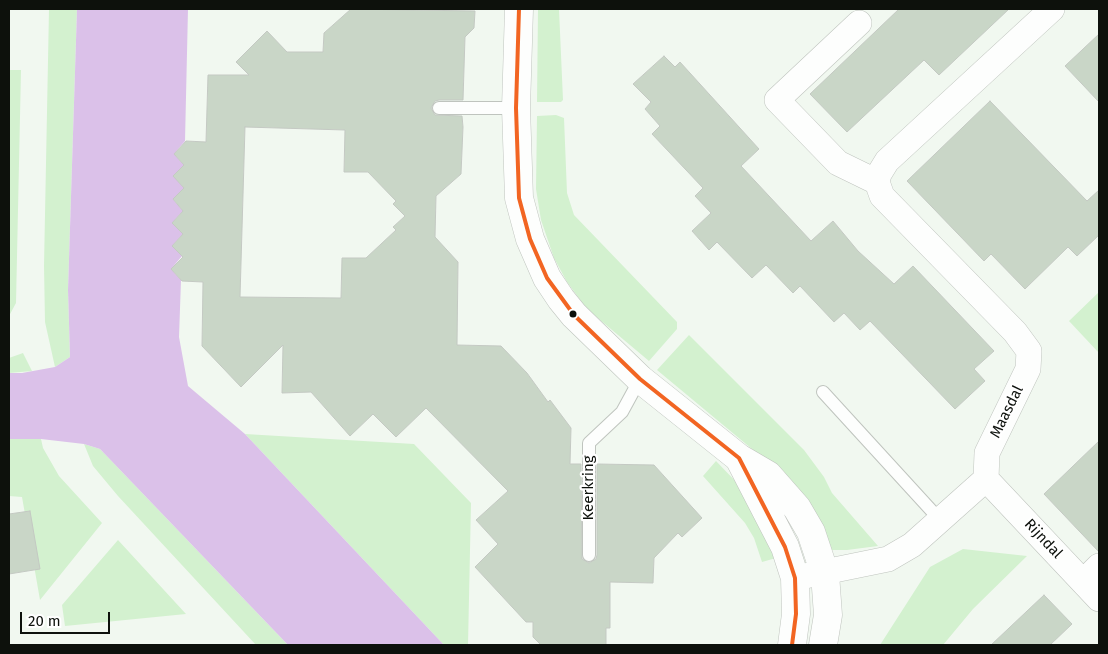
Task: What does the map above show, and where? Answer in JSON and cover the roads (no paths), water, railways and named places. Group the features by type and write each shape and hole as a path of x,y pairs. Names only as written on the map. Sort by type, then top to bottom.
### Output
{"street":[{"path":"519,9 516,108 518,198 530,239 547,278 560,299 574,315 640,379 738,458 768,475 796,508 810,532 825,574 828,615 823,645"},
{"path":"859,23 777,100 838,163 877,182 879,174 887,161 1052,9"},
{"name":"Maasdal","path":"877,182 882,196 1015,332 1029,350 1028,369 987,453 986,478"},
{"path":"738,458 785,547 795,578 796,614 792,645"},
{"path":"795,578 825,574 888,559 912,545 986,478"},
{"name":"Rijndal","path":"986,478 1094,582"}],"lane":[{"path":"439,108 516,108"},
{"name":"Keerkring","path":"588,555 590,444 622,412 640,379"},
{"path":"823,392 941,520"}]}
